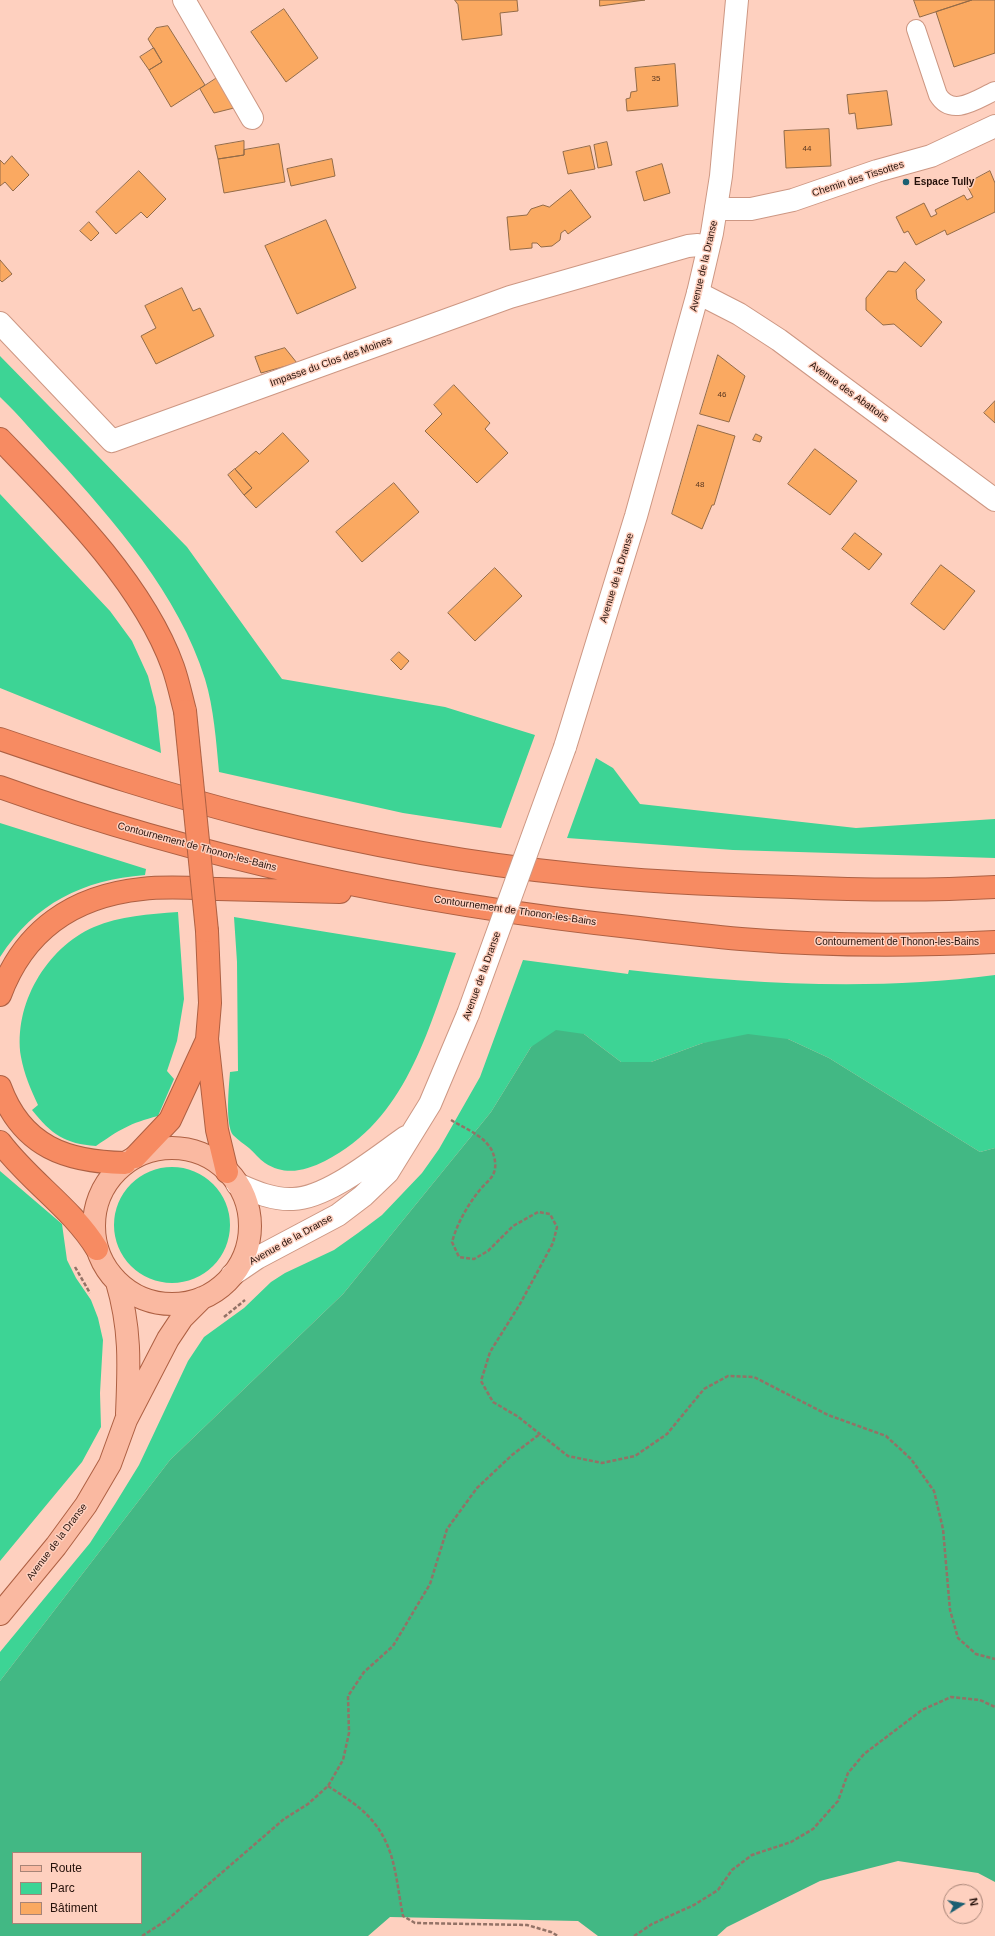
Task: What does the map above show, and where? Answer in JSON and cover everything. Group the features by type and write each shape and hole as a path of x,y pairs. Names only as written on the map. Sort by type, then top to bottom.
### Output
{"highway":[{"path":"0,439 69,513 124,577 160,636 173,666 185,711 208,931 210,1003 208,1039 217,1130 232,1178"},
{"path":"0,739 152,789 258,818 368,842 476,861 572,874 751,886 878,889 995,887"},
{"name":"Contournement de Thonon-les-Bains","path":"0,787 115,825 208,851 303,874 506,912 742,939 860,944 995,942"},
{"path":"0,995 9,972 18,957 37,934 55,919 75,906 97,897 120,891 167,888 398,893"},
{"path":"0,1087 4,1099 16,1117 30,1134 48,1147 68,1156 88,1161 130,1160 170,1120 208,1039"},
{"path":"0,1142 24,1172 78,1223 97,1249"}],"main road":[{"path":"184,0 252,118"},
{"name":"Avenue de la Dranse","path":"232,1275 257,1258 338,1214 363,1196 388,1172 437,1090 468,1014 565,747 636,516 698,294 716,209 725,143 737,0"},
{"name":"Chemin des Tissottes","path":"716,209 751,209 793,200 877,171 930,156 995,126"},
{"name":"Impasse du Clos des Moines","path":"0,323 112,441 510,297 688,246 698,245 708,248"},
{"name":"Avenue des Abattoirs","path":"698,294 739,314 780,340 995,500"},
{"name":"Avenue de la Dranse","path":"232,1178 276,1198 294,1199 310,1196 344,1180 412,1133"},
{"path":"158,1149 184,1149 207,1156 232,1178 247,1206 249,1230 244,1254 232,1275 213,1292 202,1298 190,1302 164,1304 139,1297 117,1282 102,1261 97,1249 94,1222 96,1208 106,1183 115,1172 130,1160 158,1149"},
{"name":"Avenue de la Dranse","path":"117,1282 126,1314 129,1346 126,1420"},
{"name":"Avenue de la Dranse","path":"0,1614 56,1546 86,1505 110,1464 126,1420 175,1327 189,1310 202,1298"}],"lane":[{"path":"916,29 938,95 942,102 948,106 956,108 995,91"}],"path":[{"path":"451,1120 478,1136 490,1146 495,1158 495,1170 490,1180 479,1190 457,1227 452,1242 459,1257 474,1259 488,1251 513,1226 538,1212 550,1214 557,1227 553,1243 520,1304 490,1352 481,1381 493,1402 518,1416 568,1456 602,1463 635,1456 667,1434 704,1389 728,1376 754,1377 828,1415 886,1436 911,1459 934,1491 943,1529 950,1610 958,1638 976,1654 995,1659"},
{"path":"73,1260 75,1267 93,1297"},
{"path":"142,1936 167,1920 284,1819 308,1804 328,1786 343,1760 349,1733 348,1696 364,1672 393,1646 430,1584 447,1529 477,1488 512,1455 540,1434"},
{"path":"634,1936 652,1924 694,1905 718,1890 732,1870 752,1855 791,1842 813,1829 838,1801 848,1773 864,1754 922,1710 951,1697 980,1700 995,1707"},
{"path":"328,1786 363,1811 384,1837 391,1852 403,1916 415,1923 528,1924 558,1936"}],"green space":[{"path":"0,356 187,547 282,679 445,707 535,735 501,828 403,813 219,772 211,702 208,690 194,648 179,618 162,589 122,533 78,481 0,397"},
{"path":"0,494 110,611 132,641 148,676 156,707 161,753 0,688"},
{"path":"596,758 613,768 640,804 856,828 995,819 995,858 733,850 567,838"},
{"path":"0,823 146,869 145,875 101,882 62,898 29,922 14,938 0,957"},
{"path":"178,912 184,999 177,1041 167,1071 174,1079 158,1116 140,1121 125,1128 96,1146 85,1145 67,1140 52,1131 32,1110 38,1105 30,1088 22,1063 20,1037 22,1018 36,980 61,949 77,936 94,927 124,918"},
{"path":"234,917 456,953 423,1043 410,1071 394,1098 376,1122 353,1144 325,1161 310,1167 295,1171 288,1171 272,1167 235,1137 231,1130 228,1114 230,1072 238,1071 237,962"},
{"path":"523,960 628,974 629,970 720,979 812,984 903,983 995,975 995,1148 980,1152 829,1058 788,1039 703,1043 651,1062 621,1062 584,1034 531,1047 491,1112 343,1294 170,1460 0,1681 0,1652 90,1543 139,1465 188,1361 204,1337 244,1308 271,1282 285,1273 334,1250 382,1215 422,1173 439,1149 480,1077"},
{"path":"556,1030 584,1034 621,1062 651,1062 703,1043 748,1034 788,1039 829,1058 980,1152 995,1148 995,1882 978,1873 898,1861 820,1881 727,1927 717,1936 598,1936 578,1921 390,1917 368,1936 0,1936 0,1681 170,1460 343,1294 491,1112 531,1047"},
{"path":"172,1167 183,1168 194,1172 213,1184 225,1203 229,1214 229,1236 225,1247 213,1266 194,1278 183,1282 172,1283 161,1282 150,1278 131,1266 119,1247 115,1236 114,1225 115,1214 119,1203 131,1184 150,1172 161,1168"},
{"path":"0,1171 62,1224 67,1260 76,1278 91,1300 98,1318 103,1340 100,1393 101,1427 82,1462 0,1561"}],"building":[{"path":"455,0 517,0 518,11 500,13 502,35 462,40 458,5"},
{"path":"600,0 645,0 600,6"},
{"path":"914,0 972,0 920,17"},
{"path":"972,0 995,0 995,53 954,67 936,12"},
{"path":"284,9 318,58 286,82 251,32"},
{"path":"168,26 205,85 171,107 149,70 162,62 148,39 156,28"},
{"path":"154,48 162,62 149,70 140,57"},
{"path":"675,64 678,106 627,111 626,99 630,98 631,92 637,91 635,68"},
{"path":"220,76 238,107 214,113 200,89"},
{"path":"887,91 892,125 857,129 855,113 849,114 847,95"},
{"path":"829,129 831,166 786,168 784,131"},
{"path":"244,141 244,155 218,159 215,146"},
{"path":"607,142 612,165 598,168 594,145"},
{"path":"279,144 285,182 224,193 218,159 244,155 244,150"},
{"path":"590,146 595,169 568,174 563,152"},
{"path":"12,156 29,175 13,191 5,182 0,186 0,160 4,164"},
{"path":"332,159 335,176 291,186 287,169"},
{"path":"662,164 670,193 644,201 636,172"},
{"path":"139,171 166,199 147,218 141,212 116,234 96,212"},
{"path":"990,171 995,183 995,212 947,235 945,230 916,245 908,231 904,233 896,217 924,203 931,217 937,214 935,210 964,195 967,200 973,197 966,184"},
{"path":"571,190 591,217 568,234 565,230 561,233 560,240 552,246 541,247 537,243 532,243 532,248 510,250 507,217 527,215 531,209 543,205 549,207"},
{"path":"326,220 356,288 297,314 265,246"},
{"path":"89,222 99,233 91,241 80,231"},
{"path":"0,260 12,274 2,282 0,280"},
{"path":"905,262 925,280 916,290 917,299 942,322 921,347 894,324 883,325 866,310 866,298 888,271 896,272"},
{"path":"182,288 193,311 200,308 214,336 156,364 141,336 156,328 145,306"},
{"path":"285,348 297,363 261,373 255,357"},
{"path":"718,355 745,376 729,422 700,414"},
{"path":"454,385 490,423 485,429 508,453 477,483 425,431 442,414 434,405"},
{"path":"995,401 995,423 984,413"},
{"path":"698,425 735,436 714,505 712,505 702,529 672,514"},
{"path":"283,433 309,461 256,508 244,495 252,488 235,469 256,451 259,454"},
{"path":"756,434 762,437 760,442 753,440"},
{"path":"815,449 857,481 830,515 788,484"},
{"path":"235,469 252,488 244,495 228,475"},
{"path":"394,483 419,512 362,562 336,532"},
{"path":"855,533 882,554 869,570 842,549"},
{"path":"941,565 975,591 944,630 911,604"},
{"path":"495,568 522,596 475,641 448,613"},
{"path":"399,652 409,661 401,670 391,660"}],"place":[{"name":"Espace Tully","path":"906,182"}]}
